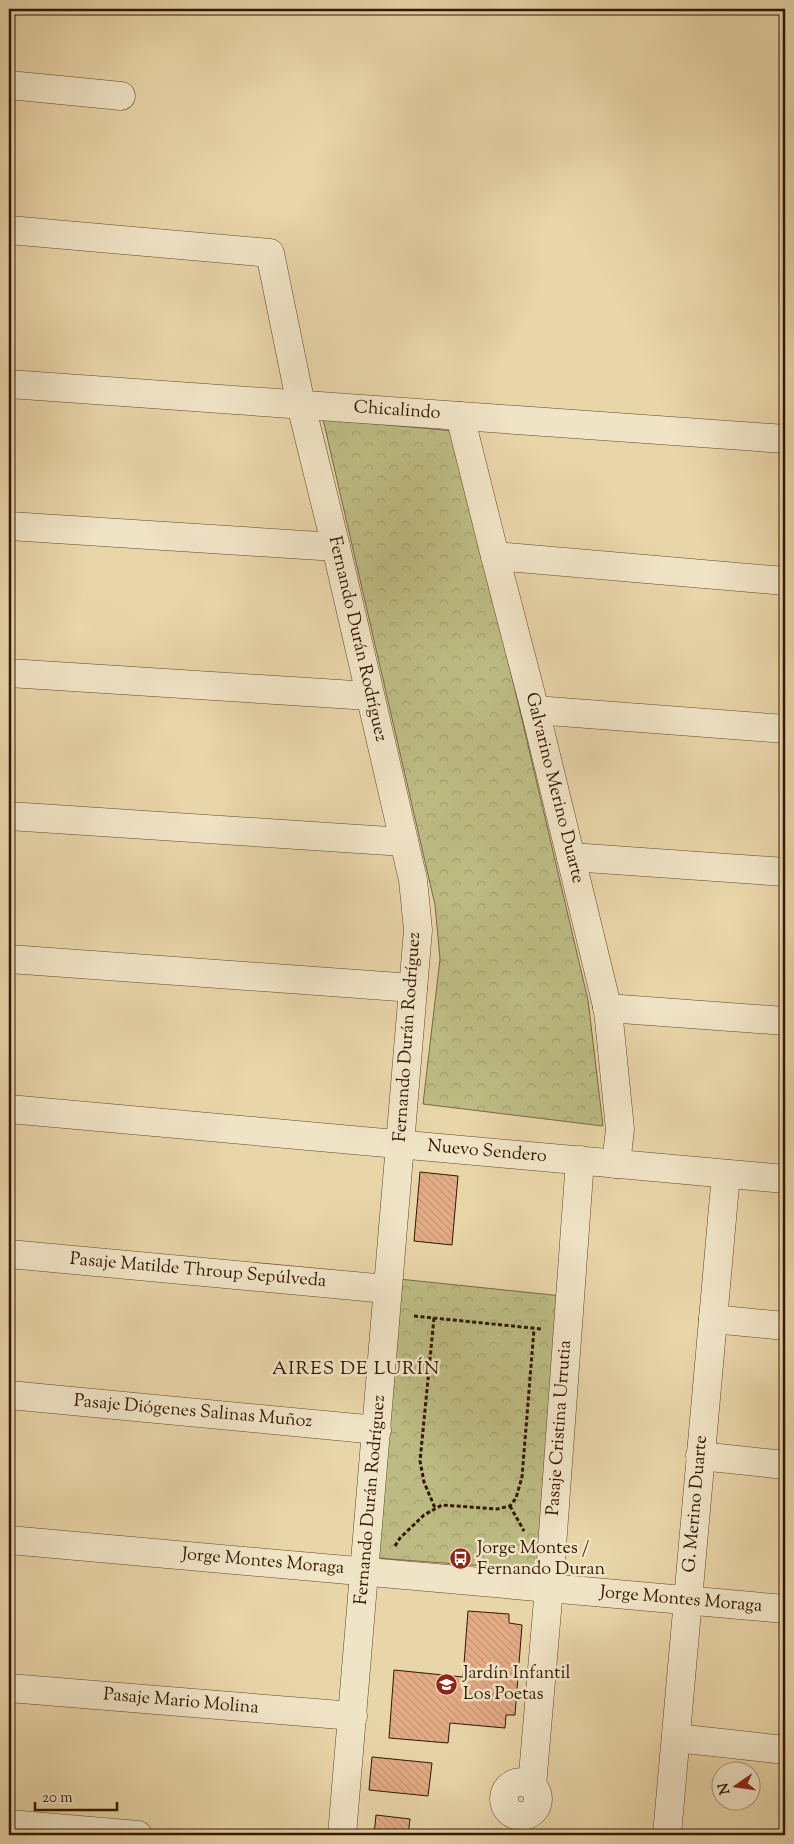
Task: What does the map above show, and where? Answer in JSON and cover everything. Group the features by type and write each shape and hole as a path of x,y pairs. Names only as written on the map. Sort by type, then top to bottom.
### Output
{"street":[{"path":"9,86 121,96"},
{"name":"Fernando Durán Rodríguez","path":"9,230 270,253 301,405 413,880 418,930 376,1430 373,1572 353,1716 342,1835"},
{"name":"Chicalindo","path":"9,384 785,439"},
{"name":"Galvarino Merino Duarte","path":"460,416 494,556 535,710 607,1008 620,1129 616,1164"},
{"path":"9,526 336,547"},
{"path":"494,556 785,581"},
{"path":"9,673 370,696"},
{"path":"535,710 785,729"},
{"path":"9,816 404,842"},
{"path":"571,857 785,872"},
{"path":"9,959 413,988"},
{"path":"607,1008 785,1021"},
{"name":"Nuevo Sendero","path":"9,1109 785,1179"},
{"name":"Pasaje Cristina Urrutia","path":"528,1825 538,1799 537,1793 532,1786 549,1588 580,1160"},
{"name":"G. Merino Duarte","path":"667,1835 726,1174"},
{"name":"Pasaje Matilde Throup Sepúlveda","path":"9,1254 386,1301"},
{"path":"713,1319 785,1326"},
{"name":"Pasaje Diógenes Salinas Muñoz","path":"9,1395 376,1430"},
{"path":"700,1456 785,1465"},
{"name":"Jorge Montes Moraga","path":"9,1540 785,1609"},
{"name":"Pasaje Mario Molina","path":"9,1688 353,1716"},
{"path":"676,1738 785,1750"},
{"path":"9,1824 138,1835"}],"path":[{"path":"386,1301 434,1318 567,1332"},
{"path":"434,1318 420,1461 424,1482 435,1508"},
{"path":"373,1572 400,1538 424,1515 435,1508 442,1505 497,1510 510,1506 516,1498 522,1477 534,1329"}],"green space":[{"path":"323,419 454,431 588,1000 603,1126 423,1104 440,959 435,905"},
{"path":"399,1279 562,1296 539,1570 376,1558"}],"building":[{"path":"420,1172 458,1176 452,1245 414,1241"},
{"path":"468,1611 509,1614 509,1623 522,1625 515,1715 506,1715 505,1728 450,1723 448,1743 389,1738 394,1670 463,1677"},
{"path":"372,1757 432,1763 428,1796 369,1790"},
{"path":"376,1815 410,1819 408,1835 374,1835"}],"place":[{"name":"Jorge Montes / Fernando Duran","path":"461,1559"},
{"name":"Jardín Infantil Los Poetas","path":"447,1684"}],"district":[{"name":"AIRES DE LURÍN","path":"356,1369"}]}
